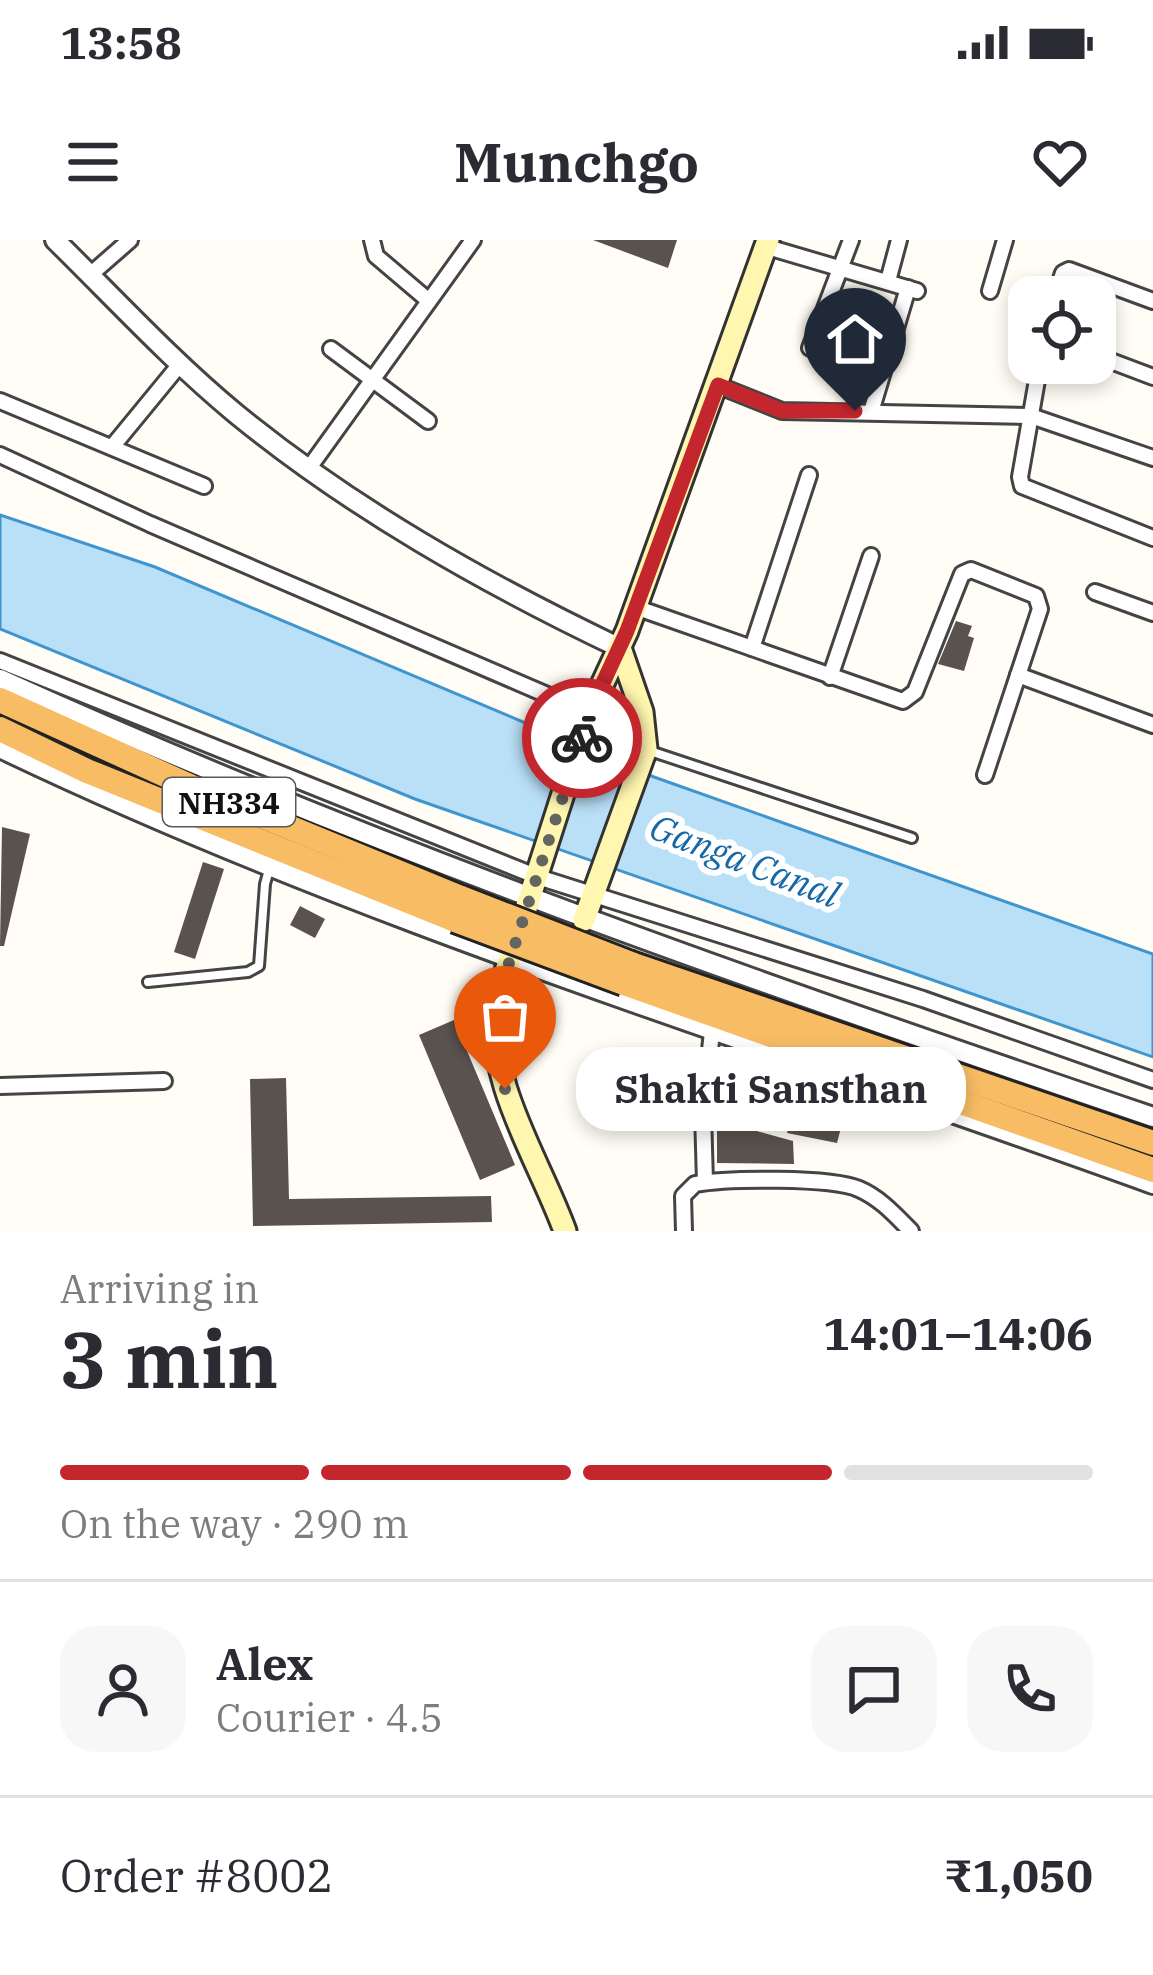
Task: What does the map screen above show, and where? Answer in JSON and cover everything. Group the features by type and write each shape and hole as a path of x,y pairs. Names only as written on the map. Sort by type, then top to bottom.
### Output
{"highway":[{"name":"NH334","path":"0,700 458,909"},
{"name":"NH334","path":"0,729 87,771 1153,1170"},
{"name":"NH334","path":"627,974 1153,1143"}],"main road":[{"path":"565,1231 505,1089 493,1048 496,1003 589,713 620,648 718,385 765,242"},
{"path":"584,920 645,755 642,712 620,648"}],"street":[{"path":"55,240 232,411 309,468 398,529 620,648"},
{"path":"90,274 130,240"},
{"path":"372,240 376,256 429,301"},
{"path":"309,468 472,240"},
{"path":"810,348 851,240"},
{"path":"888,281 898,240"},
{"path":"990,292 1005,240"},
{"path":"765,242 913,289 871,412"},
{"path":"1116,287 1153,301"},
{"path":"331,349 428,421"},
{"path":"112,447 181,363"},
{"path":"1116,363 1153,377"},
{"path":"1036,384 1022,486 1153,538"},
{"path":"718,385 782,411 1031,416 1153,458"},
{"path":"0,400 204,486"},
{"path":"0,454 150,524 589,713"},
{"path":"752,648 809,475"},
{"path":"830,676 871,556"},
{"path":"635,607 897,701 910,698 962,574 971,570 1040,598 985,775"},
{"path":"1095,592 1153,613"},
{"path":"0,661 598,889 1153,1080"},
{"path":"1018,675 1153,725"},
{"path":"0,679 531,900 757,983 1153,1117"},
{"path":"0,748 98,795 508,961 1153,1184"},
{"path":"705,1182 703,1113 712,1031"},
{"path":"0,1087 164,1081"},
{"path":"684,1231 683,1196 687,1189 705,1182 854,1186 879,1199 911,1231"}],"lane":[{"path":"645,755 912,838"},
{"path":"148,982 248,972 259,966 265,884 271,864"}],"water":[{"name":"Ganga Canal","path":"0,515 155,567 654,777 1153,954 1153,1057 415,799 0,629"}],"building":[{"path":"593,240 677,240 668,268"},
{"path":"956,621 972,626 968,636 974,638 964,671 938,664"},
{"path":"2,827 30,834 4,946 0,946"},
{"path":"203,862 224,869 195,959 174,952"},
{"path":"300,906 325,919 315,938 290,925"},
{"path":"454,1020 515,1165 480,1180 419,1035"},
{"path":"286,1078 289,1199 491,1196 492,1222 253,1226 250,1079"},
{"path":"798,1085 815,1088 813,1096 827,1100 826,1107 845,1112 837,1143 787,1133"},
{"path":"717,1113 753,1114 753,1130 793,1141 794,1164 717,1163"}],"way so far":[{"path":"505,1089 493,1048 496,1003 582,738"}],"place":[{"name":"Shakti Sansthan","path":"505,1089"}],"route":[{"path":"582,738 718,385 782,411 855,411"}]}
